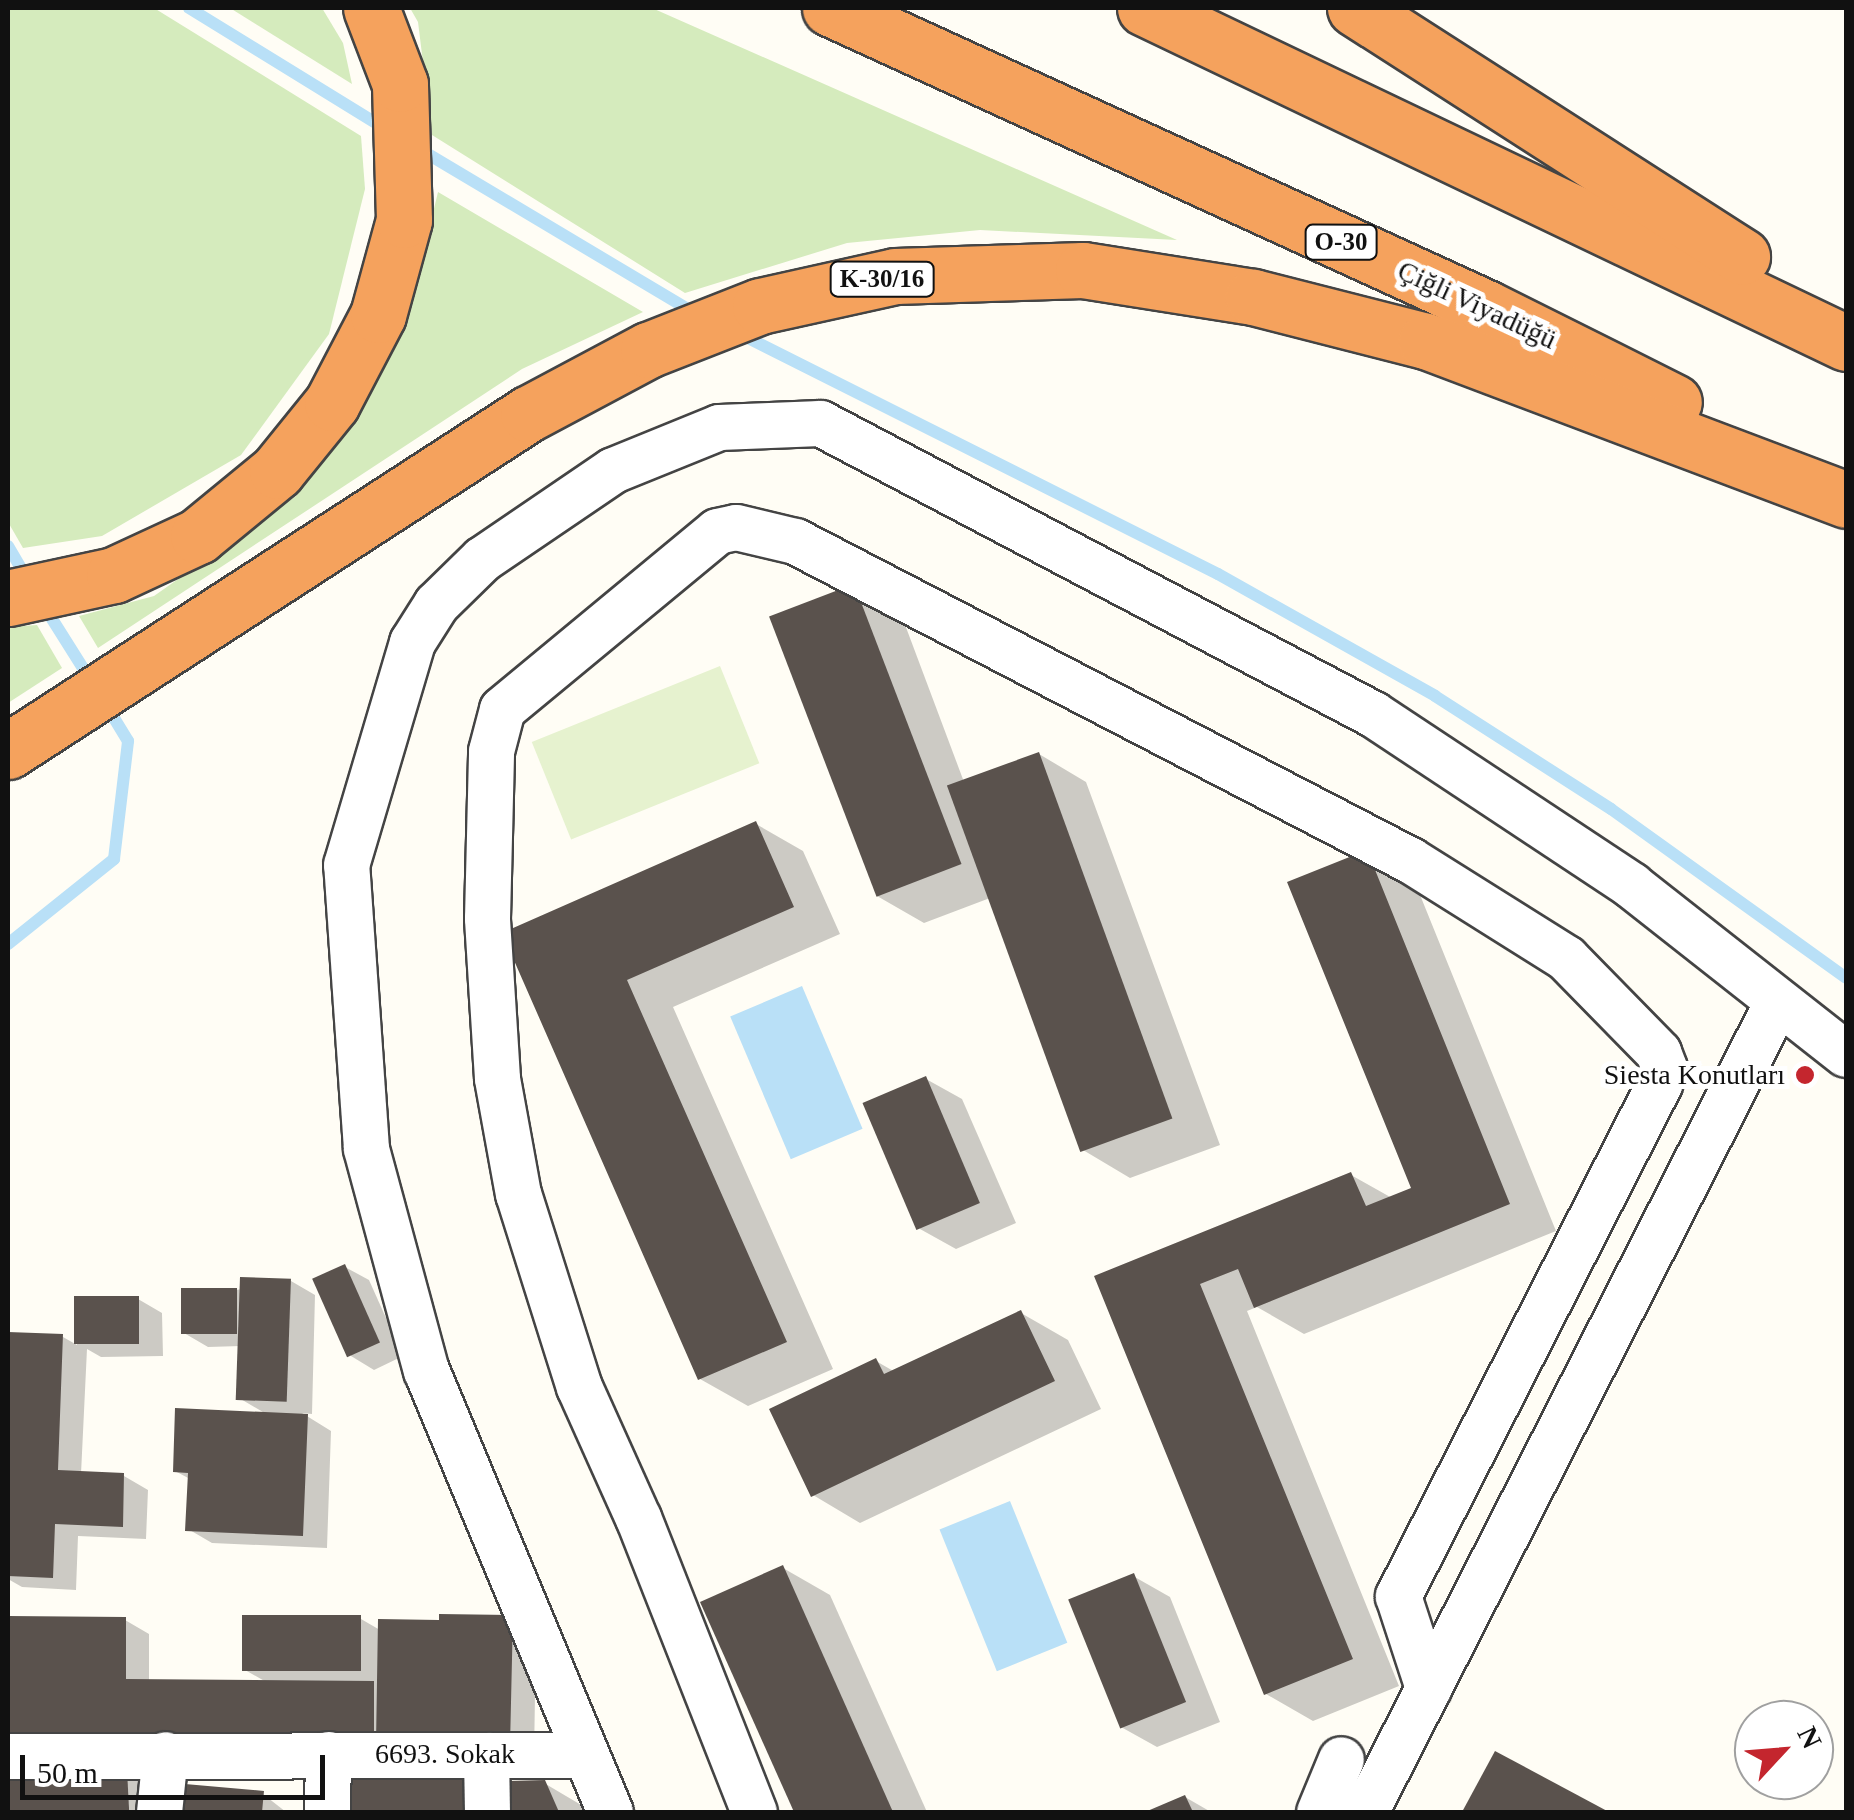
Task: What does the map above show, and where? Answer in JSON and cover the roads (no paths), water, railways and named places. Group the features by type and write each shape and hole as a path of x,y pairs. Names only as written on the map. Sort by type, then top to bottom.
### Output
{"highway":[{"path":"8,598 114,575 198,536 276,471 332,403 378,315 404,220 400,84 371,8"},
{"name":"Çiğli Viyadüğü","path":"830,8 1486,308 1846,488"},
{"path":"1144,8 1846,343"},
{"path":"1355,8 1846,322"},
{"name":"K-30/16","path":"8,751 546,405 648,350 760,306 895,276 1082,270 1253,297 1426,341 1846,500"}],"street":[{"path":"610,1812 582,1755 426,1371 366,1148 346,866 412,642 436,604 482,559 614,470 719,426 820,424 1373,714 1631,885 1776,1004 1846,1054"},
{"path":"754,1812 638,1518 579,1387 518,1194 497,1078 487,918 491,751 502,709 717,531 736,527 795,541 1410,860 1566,958 1658,1052 1664,1068 1659,1084 1398,1596 1428,1688"},
{"path":"1365,1812 1776,1004"},
{"path":"160,1812 165,1754"},
{"path":"327,1812 328,1754"},
{"path":"486,1754 487,1812"},
{"name":"6693. Sokak","path":"8,1756 582,1755"},
{"path":"1319,1812 1341,1758"}],"water":[{"path":"802,986 863,1129 791,1159 730,1016"},
{"path":"1010,1501 1067,1643 997,1671 940,1529"}],"waterway":[{"path":"189,8 386,129"},
{"path":"416,147 695,313"},
{"path":"736,332 1218,574 1435,696 1611,809 1846,978"},
{"path":"8,546 29,582"},
{"path":"42,603 93,684"},
{"path":"8,944 114,859 128,741 106,705"}],"place":[{"name":"Siesta Konutları","path":"1805,1075"}]}
